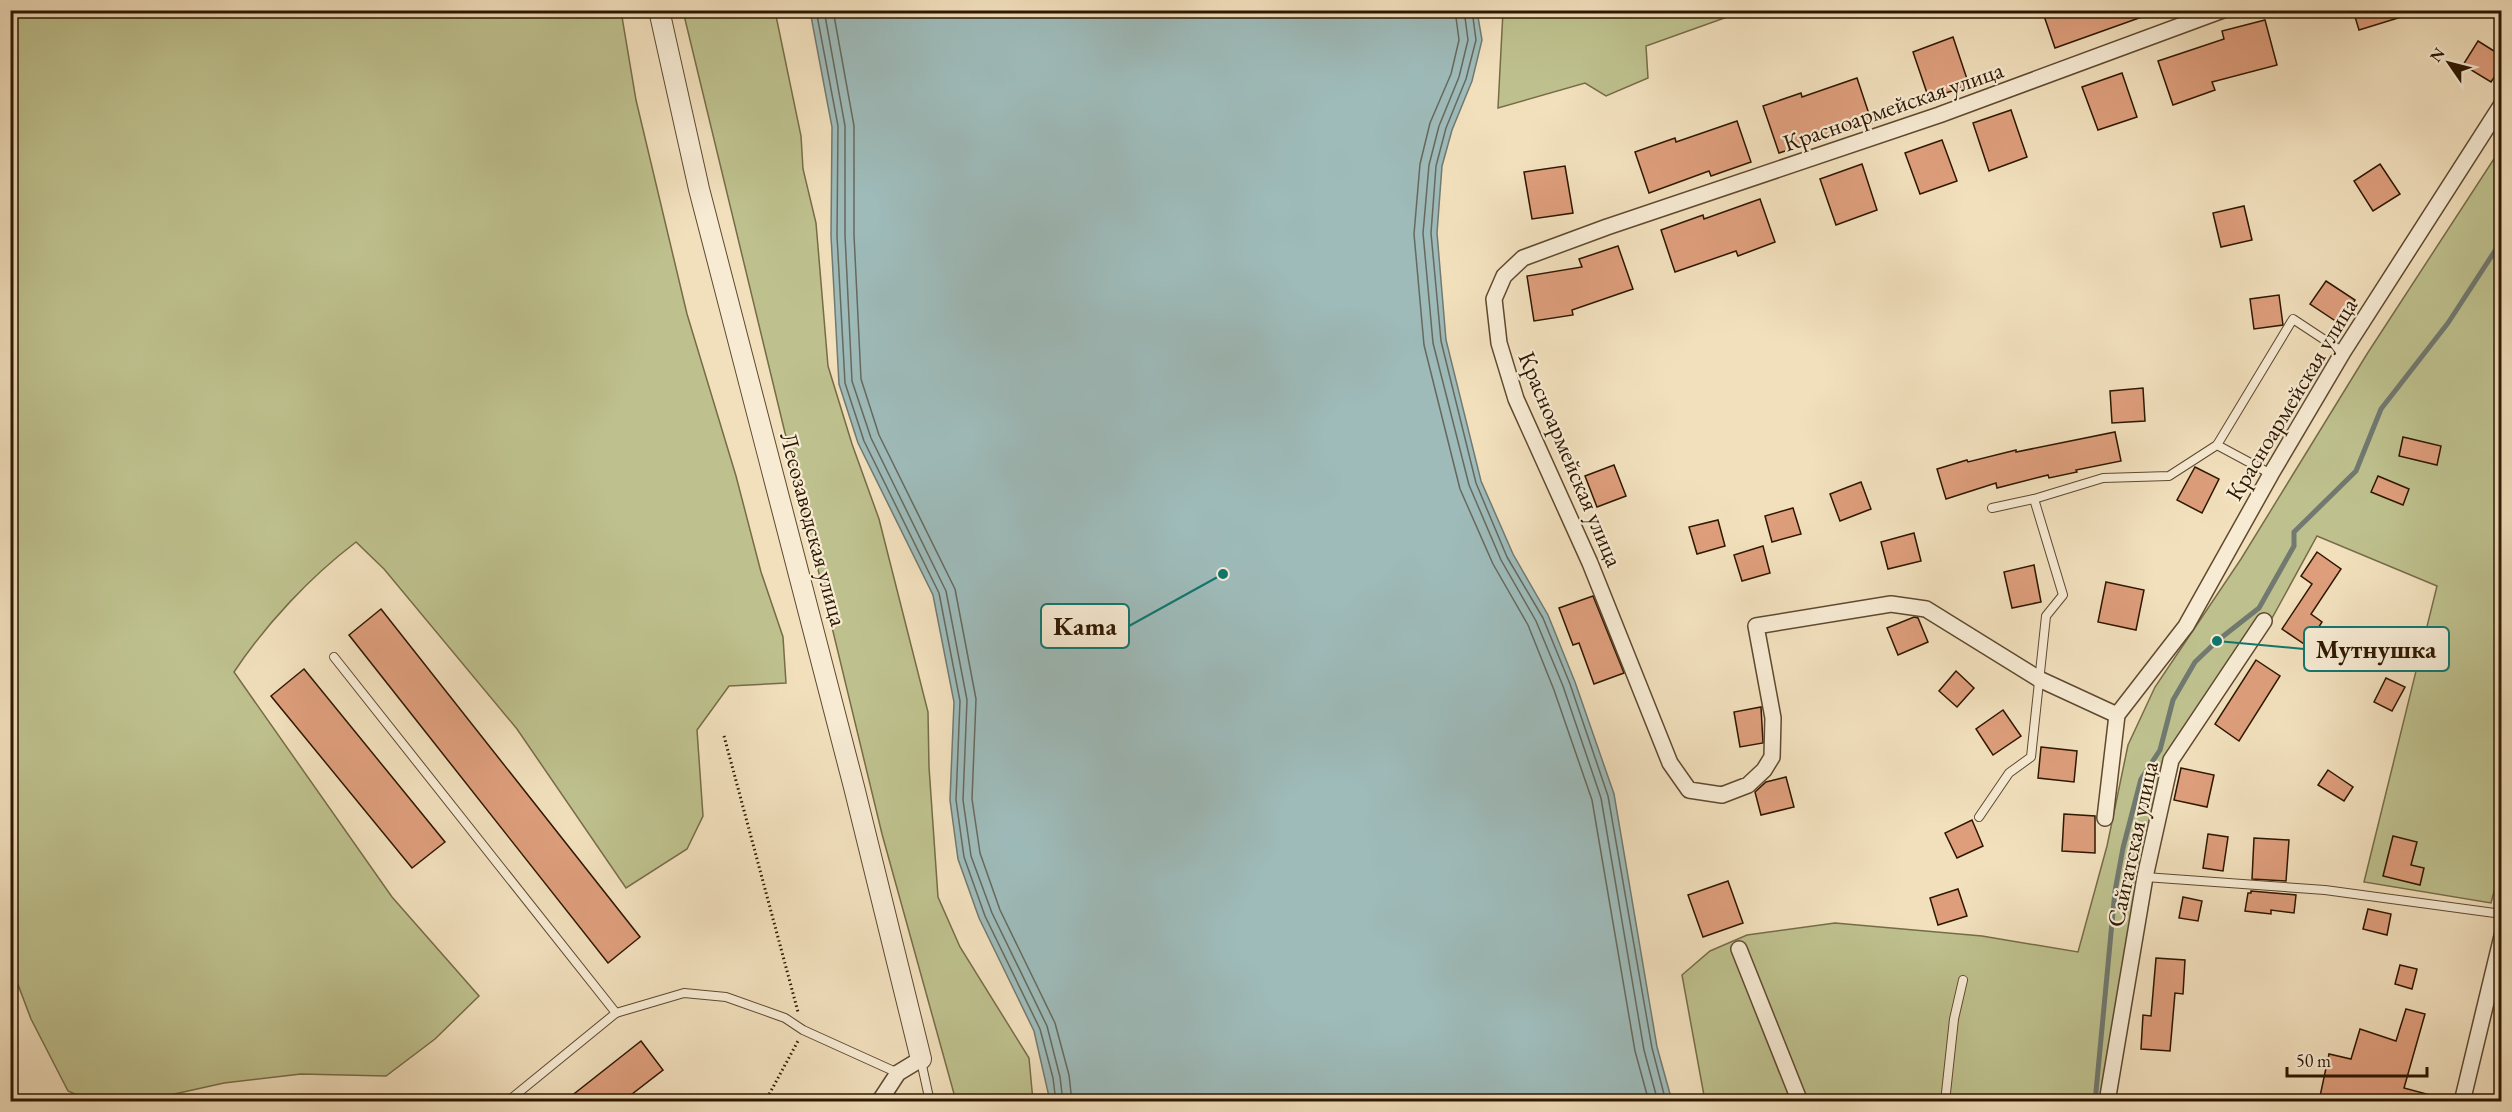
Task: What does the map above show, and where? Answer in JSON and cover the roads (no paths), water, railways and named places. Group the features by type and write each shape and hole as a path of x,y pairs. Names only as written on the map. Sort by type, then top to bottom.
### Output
{"street":[{"name":"Лесозаводская улица","path":"659,10 699,189 854,787 921,1059"},
{"name":"Красноармейская улица","path":"2223,10 1940,115 1607,227 1523,258 1504,276 1494,298 1499,343 1516,399 1590,563 1670,764 1689,790 1722,795 1748,785 1764,770 1772,757 1773,718 1756,626 1891,604 1926,609 2038,679 2117,715 2186,626 2271,474 2343,352 2502,104"},
{"name":"Сайгатская улица","path":"2107,1101 2145,877 2171,760 2264,621"},
{"path":"2105,818 2117,715"},
{"path":"2462,1101 2502,936"},
{"path":"1740,950 1800,1101"},
{"path":"879,1101 898,1073 921,1059"}],"lane":[{"path":"1992,508 2034,499 2103,478 2169,476 2217,445 2293,320 2343,352"},
{"path":"2217,445 2271,474"},
{"path":"1979,817 2009,773 2031,757 2046,616 2063,595 2034,499"},
{"path":"334,657 616,1013"},
{"path":"2145,877 2325,890 2502,914"},
{"path":"1945,1101 1954,1019 1963,980"},
{"path":"507,1101 616,1013 684,993 726,997 785,1018 803,1030 898,1073"},
{"path":"921,1059 930,1101"}],"water":[{"path":"810,11 1477,11 1482,40 1472,81 1452,130 1442,166 1437,233 1446,340 1481,481 1513,554 1548,615 1575,682 1614,794 1657,1047 1672,1101 1050,1101 1034,1031 979,918 958,859 950,800 954,702 933,595 858,443 839,384 831,236 832,127"}],"waterway":[{"path":"2095,1102 2115,891 2123,848 2141,779 2160,750 2173,700 2195,662 2217,641 2259,608 2294,546 2294,532 2356,471 2381,409 2448,323 2502,240"}],"place":[{"name":"Kama","path":"1223,574"},
{"name":"Мутнушка","path":"2217,641"}]}
